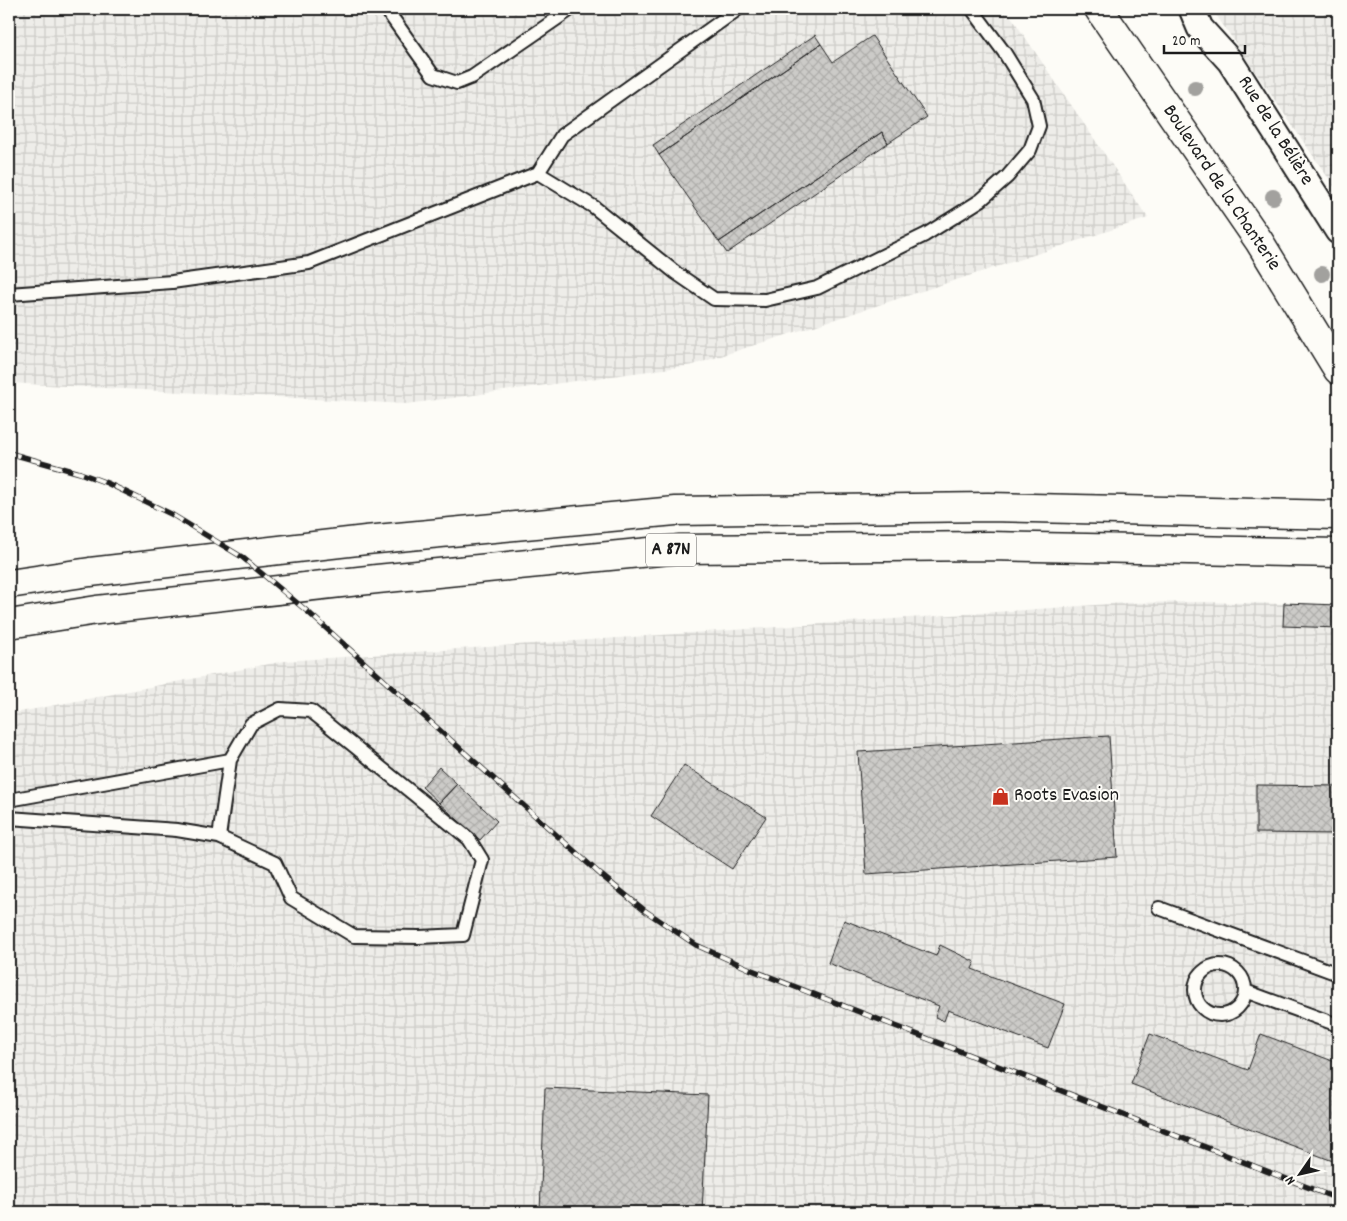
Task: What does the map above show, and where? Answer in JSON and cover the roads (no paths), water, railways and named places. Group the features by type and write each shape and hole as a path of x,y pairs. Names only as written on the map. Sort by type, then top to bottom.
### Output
{"main road":[{"name":"Boulevard de la Chanterie","path":"1099,9 1259,241 1338,370"},
{"name":"A 87N","path":"9,584 90,572 366,540 675,511 988,507 1338,515"},
{"name":"A 87N","path":"9,624 97,610 213,597 680,549 989,546 1338,553"}],"street":[{"name":"Rue de la Bélière","path":"1192,9 1200,28 1230,61 1338,231"}],"lane":[{"path":"386,9 433,75 457,83 472,77 571,9"},
{"path":"9,294 172,282 309,263 538,173 562,135 738,9"},
{"path":"538,173 594,207 714,300 765,300 817,288 925,235 981,200 1007,177 1030,150 1039,126 1033,99 1004,52 972,9"},
{"path":"9,818 177,830 219,837 276,863 291,898 354,936 463,936 482,860 469,838 311,711 280,709 251,724 230,760 219,837"},
{"path":"9,800 230,760"},
{"path":"1159,908 1338,974"},
{"path":"1244,992 1338,1025"}],"railway":[{"path":"9,453 80,473 107,483 171,514 242,557 308,612 601,875 644,910 696,945 752,970 1338,1199"}],"place":[{"name":"Roots Evasion","path":"1000,796"}]}
